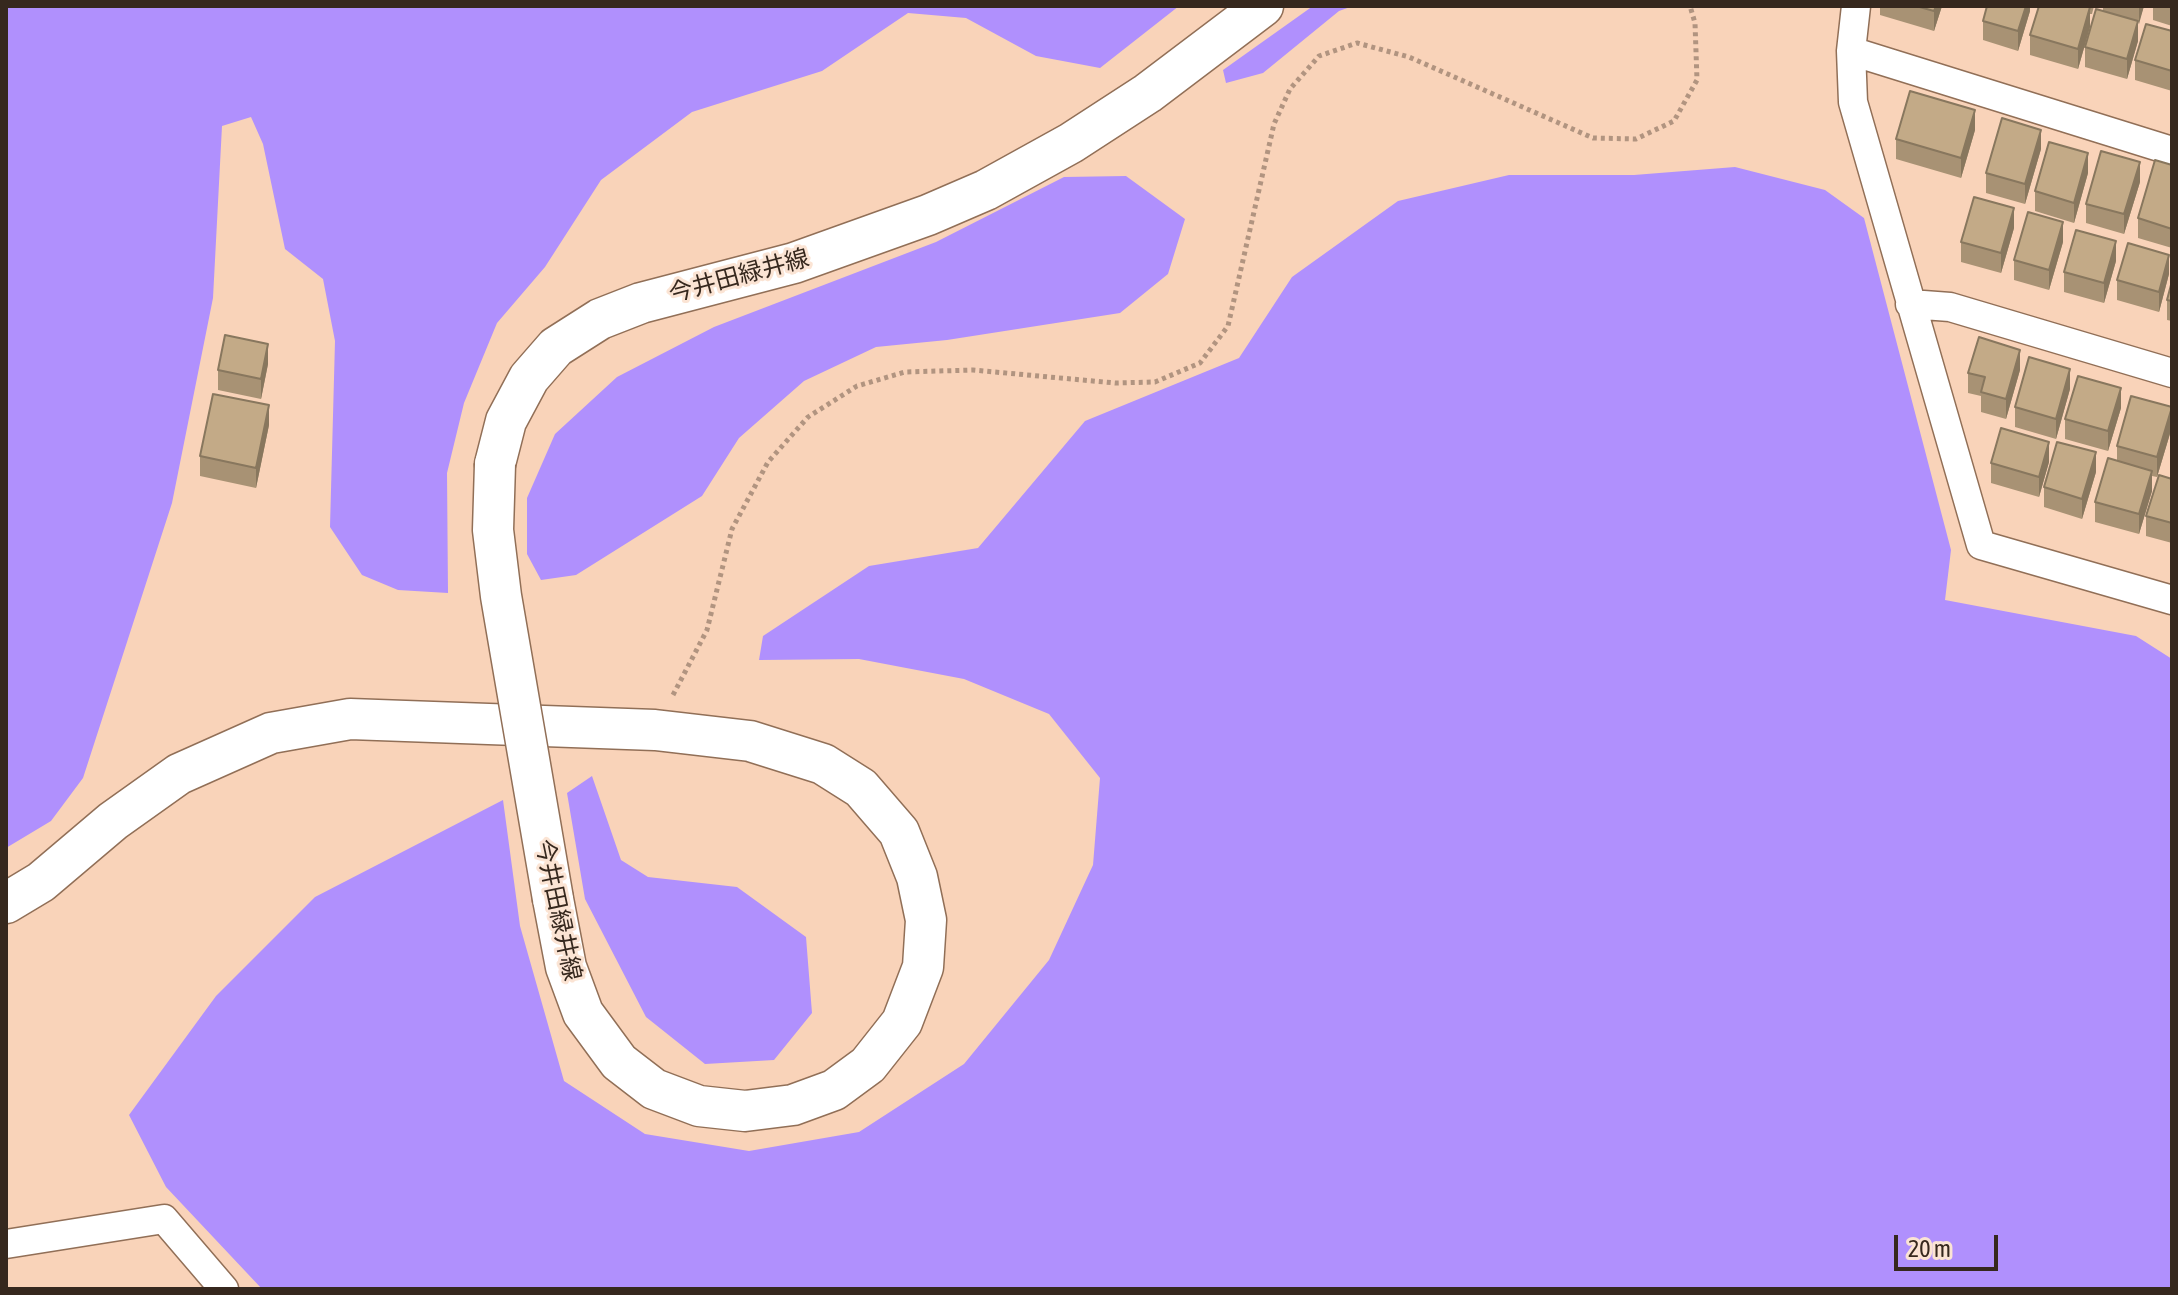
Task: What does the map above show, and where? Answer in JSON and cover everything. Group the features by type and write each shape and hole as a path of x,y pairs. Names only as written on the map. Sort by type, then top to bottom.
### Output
{"main road":[{"name":"今井田緑井線","path":"6,903 41,882 113,821 179,774 271,733 350,719 655,730 750,741 823,764 861,788 899,832 917,877 926,920 923,967 902,1022 868,1065 834,1090 793,1105 745,1111 699,1106 654,1089 619,1062 583,1013 566,967 553,899 501,596 493,530 495,464 506,421 529,378 556,347 600,319 641,303 794,263 928,215 986,190 1071,143 1148,93 1263,6"}],"street":[{"path":"1856,6 1851,51 1853,102 1981,545 2172,600"},
{"path":"1851,51 2172,151"},
{"path":"1910,304 1950,307 2172,373"},
{"path":"6,1244 164,1219 224,1289"}],"path":[{"path":"655,730 707,630 732,529 768,462 808,417 857,386 905,372 973,370 1115,383 1155,382 1200,363 1228,326 1274,124 1290,89 1319,56 1357,43 1396,53 1593,138 1636,139 1674,121 1697,80 1695,23 1690,6"}],"shaded area":[{"path":"6,6 1179,6 1100,68 1036,56 966,18 908,13 822,71 692,112 601,180 545,267 497,323 464,403 447,473 448,593 398,590 362,575 330,527 335,341 323,279 285,249 263,144 251,117 222,126 213,298 172,503 83,778 51,821 6,848"},
{"path":"1313,6 1353,6 1339,11 1263,73 1226,83 1223,70"},
{"path":"1735,167 1825,190 1864,218 1951,550 1945,600 2136,636 2172,659 2172,1289 262,1289 166,1187 129,1115 216,996 315,897 503,800 520,926 564,1081 645,1134 749,1151 859,1132 964,1064 1049,960 1093,865 1100,778 1049,714 964,679 859,659 759,660 763,636 869,566 978,548 1085,421 1239,358 1292,277 1398,201 1509,175 1634,175"},
{"path":"1126,176 1185,219 1168,274 1120,313 947,340 876,347 804,381 739,438 702,496 576,575 541,580 527,554 527,498 555,434 617,377 714,327 936,242 1064,177"},
{"path":"592,776 621,860 648,877 737,887 806,937 812,1013 774,1060 705,1064 646,1017 585,899 567,793"}],"building":[{"path":"1916,6 1936,6 1934,11"},
{"path":"1987,6 2026,6 2018,31 1983,21"},
{"path":"2039,6 2090,7 2078,49 2030,35"},
{"path":"2096,9 2138,21 2127,59 2085,47"},
{"path":"2146,24 2172,31 2172,71 2135,60"},
{"path":"1910,91 1975,110 1961,158 1896,139"},
{"path":"2002,118 2041,130 2025,184 1986,173"},
{"path":"2049,142 2088,153 2074,203 2035,191"},
{"path":"2101,151 2140,162 2124,214 2086,204"},
{"path":"2155,160 2172,165 2172,229 2138,218"},
{"path":"1974,197 2014,208 2001,253 1961,242"},
{"path":"2028,212 2063,222 2049,270 2014,260"},
{"path":"2076,230 2116,241 2104,283 2064,272"},
{"path":"2128,243 2169,255 2159,292 2117,280"},
{"path":"2172,281 2172,301 2167,300"},
{"path":"225,335 268,344 261,379 218,370"},
{"path":"1979,337 2020,350 2006,399 1981,392 1985,377 1968,373"},
{"path":"2029,357 2070,369 2056,419 2015,407"},
{"path":"2078,376 2121,388 2108,431 2065,419"},
{"path":"213,394 269,405 256,468 200,456"},
{"path":"2131,396 2172,407 2157,457 2117,446"},
{"path":"2001,428 2049,442 2039,477 1991,463"},
{"path":"2057,442 2096,452 2082,499 2044,487"},
{"path":"2108,458 2152,471 2139,514 2095,502"},
{"path":"2159,475 2172,479 2172,523 2146,516"}]}
